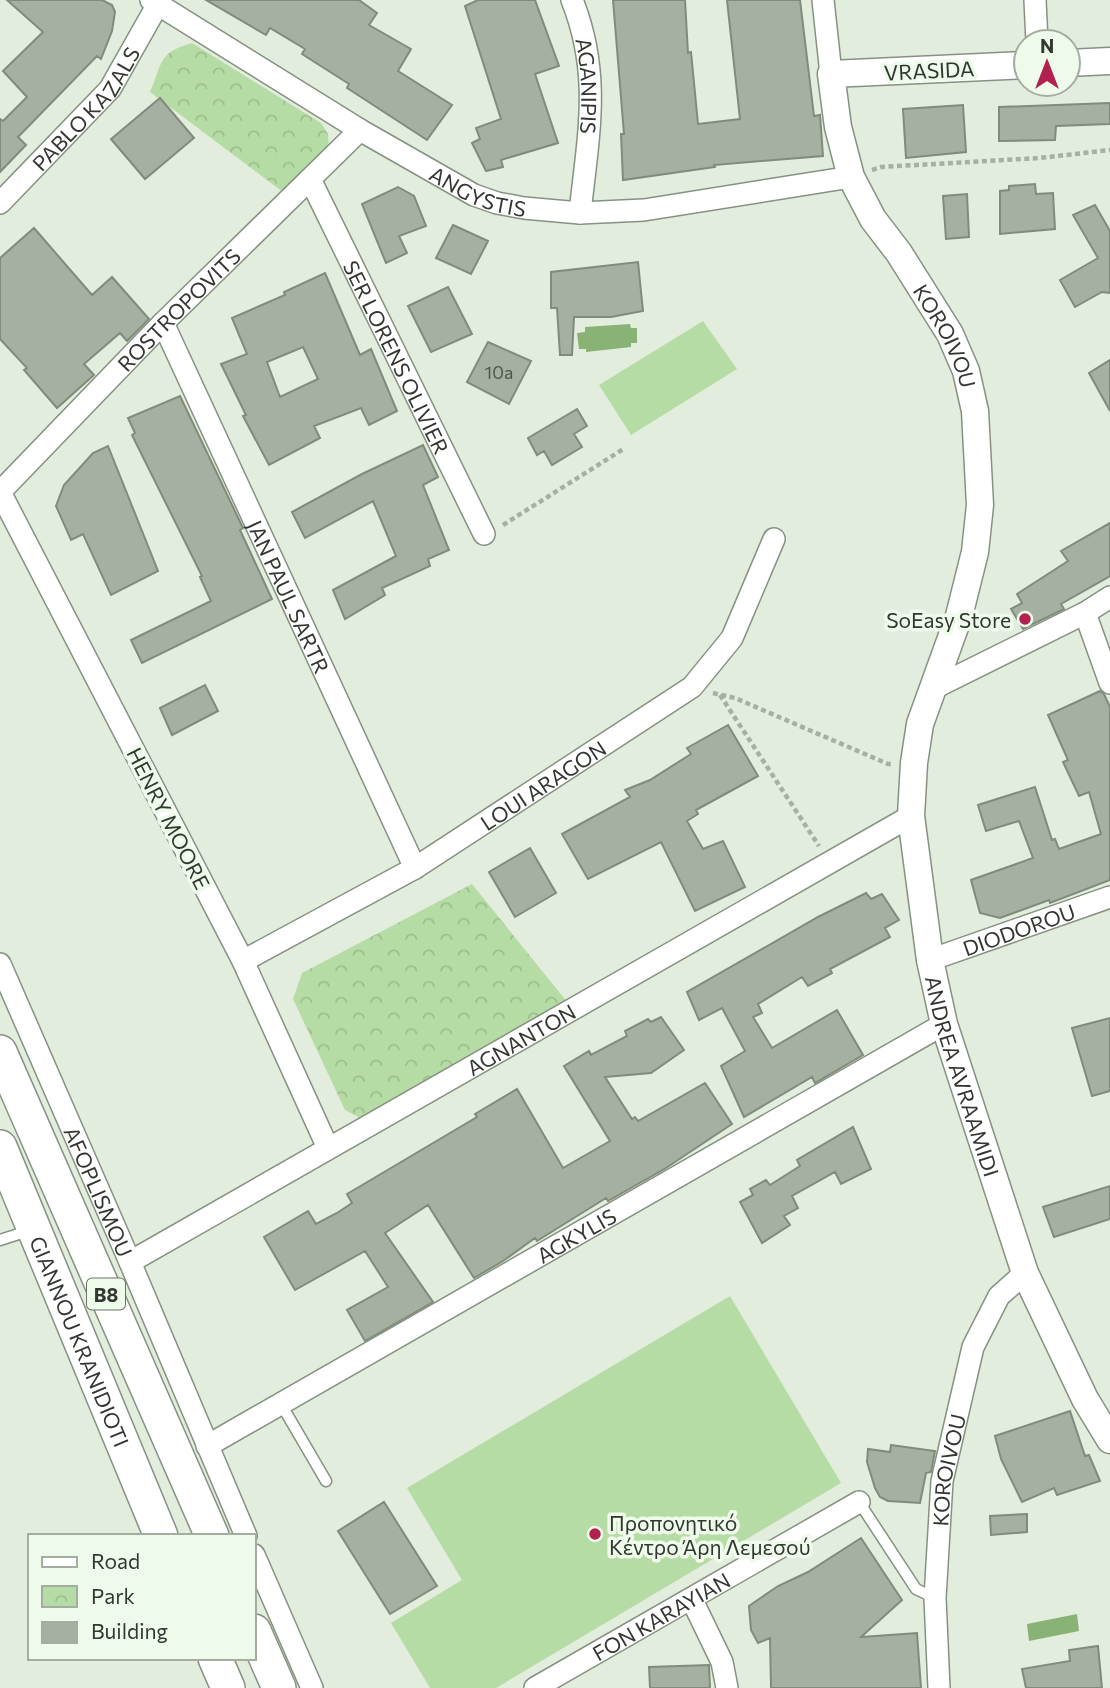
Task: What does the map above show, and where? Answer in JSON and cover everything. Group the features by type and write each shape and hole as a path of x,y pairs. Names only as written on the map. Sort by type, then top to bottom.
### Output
{"main road":[{"name":"GIANNOU KRANIDIOTI","path":"0,1052 211,1534"},
{"name":"GIANNOU KRANIDIOTI","path":"0,1147 160,1534"},
{"path":"256,1636 279,1688"},
{"path":"216,1660 228,1688"}],"street":[{"name":"AGANIPIS","path":"572,0 583,27 590,65 592,112 580,213"},
{"name":"KOROIVOU","path":"823,0 838,127 851,177 873,219 899,253 950,334 966,371 975,411 980,505 975,552 959,616 932,688"},
{"path":"1035,0 1036,28"},
{"name":"ANGYSTIS","path":"154,2 360,130 474,195 497,204 580,213 644,210 851,177"},
{"name":"PABLO KAZALS","path":"0,203 110,89 154,2"},
{"path":"1082,62 1110,61"},
{"name":"VRASIDA","path":"831,74 1012,66"},
{"name":"ROSTROPOVITS","path":"0,492 163,323 360,130"},
{"name":"SER LORENS OLIVIER","path":"310,179 484,534"},
{"name":"JAN PAUL SARTR","path":"163,323 415,869"},
{"name":"HENRY MOORE","path":"0,492 243,961 328,1148"},
{"name":"LOUI ARAGON","path":"243,961 415,869 692,687 732,638 774,539"},
{"path":"932,688 1085,613 1110,597"},
{"path":"1085,613 1110,683"},
{"name":"ANDREA AVRAAMIDI","path":"932,688 920,724 914,763 911,816 930,960 944,1024 1025,1273 1085,1399 1110,1440"},
{"name":"AGNANTON","path":"130,1262 911,816"},
{"name":"DIODOROU","path":"930,960 1110,897"},
{"name":"AFOPLISMOU","path":"0,964 245,1534"},
{"name":"AGKYLIS","path":"207,1446 944,1024"},
{"name":"KOROIVOU","path":"940,1688 935,1598 943,1481 973,1347 999,1296 1025,1273"},
{"name":"FON KARAYIAN","path":"535,1688 859,1502"},
{"path":"256,1560 312,1688"},
{"path":"692,1600 718,1651 727,1688"}],"lane":[{"path":"0,1240 35,1228"},
{"path":"281,1404 326,1481"},
{"path":"859,1502 916,1589 935,1598"}],"path":[{"path":"851,177 881,167 1040,158 1110,150"},
{"path":"484,534 490,533 625,448"},
{"path":"692,687 735,698 888,764 914,763"},
{"path":"720,694 829,862"}],"green space":[{"path":"192,43 321,123 328,134 329,149 283,192 150,92 167,55"},
{"path":"703,321 737,369 631,435 599,385"},
{"path":"472,884 568,1003 368,1122 345,1110 293,999 302,973"},
{"name":"Προπονητικό Κέντρο Άρη Λεμεσού","path":"730,1296 841,1483 496,1688 430,1688 391,1623 462,1580 407,1488"}],"shaded area":[{"path":"630,324 631,328 637,328 637,343 631,343 631,347 586,352 586,349 579,349 577,333 585,332 585,327"},
{"path":"1077,1614 1079,1631 1029,1641 1027,1624"}],"building":[{"path":"7,0 102,0 112,5 115,12 112,31 101,59 97,56 18,137 26,145 0,172 0,119 3,121 27,97 3,71 43,32"},
{"path":"206,0 359,0 377,13 369,25 411,49 398,71 452,105 427,140 347,88 349,84 302,54 305,49 270,28 266,35"},
{"path":"478,0 535,0 559,66 535,74 558,143 501,160 503,167 486,171 472,143 480,139 476,128 501,119 465,6"},
{"path":"613,0 685,0 688,53 691,52 698,124 740,119 727,0 800,0 814,116 820,115 823,156 714,165 715,167 623,180 621,134 624,134"},
{"path":"160,98 194,138 145,179 111,139"},
{"path":"1110,103 1110,124 1056,126 1055,140 999,141 999,107"},
{"path":"963,105 966,152 906,158 903,109"},
{"path":"1035,184 1036,194 1053,193 1055,229 1000,234 1000,191 1009,190 1009,186"},
{"path":"398,187 414,196 426,226 399,236 407,253 386,263 362,204"},
{"path":"967,194 969,237 946,239 943,196"},
{"path":"1095,205 1110,231 1110,293 1102,292 1075,307 1060,280 1098,258 1073,215"},
{"path":"453,225 488,241 471,274 436,258"},
{"path":"34,228 92,295 112,277 149,319 127,341 120,333 84,364 94,375 57,408 24,370 27,368 0,339 0,258"},
{"path":"638,262 643,311 611,317 574,317 572,355 560,355 557,308 551,308 551,272"},
{"path":"325,273 360,355 371,349 397,411 369,425 361,408 314,426 320,438 269,465 243,416 246,415 221,364 247,354 232,318 285,295 284,292","holes":["303,347 318,379 280,397 267,362"]},
{"path":"448,287 472,334 431,352 408,306"},
{"path":"488,342 531,361 509,404 467,382"},
{"path":"1110,360 1110,411 1089,373"},
{"path":"180,396 243,528 240,530 272,599 142,663 131,640 211,601 200,577 202,576 132,435 135,433 128,418"},
{"path":"577,409 587,426 574,434 582,447 552,465 544,451 537,455 528,438"},
{"path":"423,445 438,477 423,485 449,550 428,559 430,566 382,588 385,595 345,619 333,590 396,556 373,501 305,538 292,512"},
{"path":"108,446 158,571 111,595 83,534 71,540 56,506 64,485 93,453"},
{"path":"1110,523 1110,576 1061,604 1064,609 1023,629 1011,609 1022,603 1017,594 1068,561 1061,551"},
{"path":"205,685 218,711 172,735 160,708"},
{"path":"1100,691 1110,707 1110,880 1050,903 1049,900 1000,918 980,913 971,880 1033,858 1019,821 986,831 978,805 1035,787 1052,840 1055,839 1059,849 1101,834 1089,792 1079,796 1063,762 1068,760 1048,715"},
{"path":"728,725 758,776 696,810 698,814 687,821 703,849 723,841 745,887 695,911 661,842 588,879 562,834 630,797 625,790 650,780 691,754 687,748"},
{"path":"530,848 556,893 515,917 489,872"},
{"path":"866,893 871,899 882,894 899,920 885,928 890,937 830,969 832,973 808,986 802,977 758,1004 762,1013 753,1017 772,1048 837,1010 863,1055 815,1083 812,1077 744,1117 721,1066 745,1051 722,1008 699,1020 687,992 818,917"},
{"path":"661,1017 684,1050 651,1073 605,1077 632,1119 635,1117 638,1121 705,1083 732,1124 666,1168 608,1201 606,1198 537,1241 535,1238 474,1278 428,1205 385,1233 433,1302 365,1341 347,1310 388,1287 365,1251 295,1290 264,1237 308,1211 316,1224 337,1213 352,1203 347,1194 477,1117 475,1114 517,1089 563,1168 610,1141 564,1066 589,1051 591,1055 627,1036 625,1031 648,1019 651,1022"},
{"path":"1110,1018 1110,1091 1092,1096 1072,1028"},
{"path":"853,1127 871,1169 841,1184 835,1172 792,1196 798,1208 784,1216 790,1225 762,1243 740,1202 753,1195 750,1189 766,1180 770,1185 800,1166 797,1160"},
{"path":"1110,1186 1110,1219 1054,1237 1043,1207"},
{"path":"1070,1411 1085,1456 1089,1455 1100,1481 1057,1495 1054,1488 1022,1502 1001,1459 995,1436"},
{"path":"891,1445 935,1451 931,1472 926,1473 920,1503 888,1501 880,1497 875,1488 867,1462 868,1449 890,1452"},
{"path":"384,1502 437,1586 390,1614 338,1531"},
{"path":"1027,1514 1027,1532 991,1535 990,1516"},
{"path":"861,1538 902,1600 861,1637 917,1633 921,1688 771,1688 770,1638 758,1643 751,1630 749,1606"},
{"path":"1098,1646 1102,1688 1026,1688 1022,1669 1070,1661 1069,1650"},
{"path":"709,1665 710,1688 650,1688 649,1667"}],"place":[{"name":"SoEasy Store","path":"1025,619"},
{"name":"Προπονητικό Κέντρο Άρη Λεμεσού","path":"595,1534"}]}
